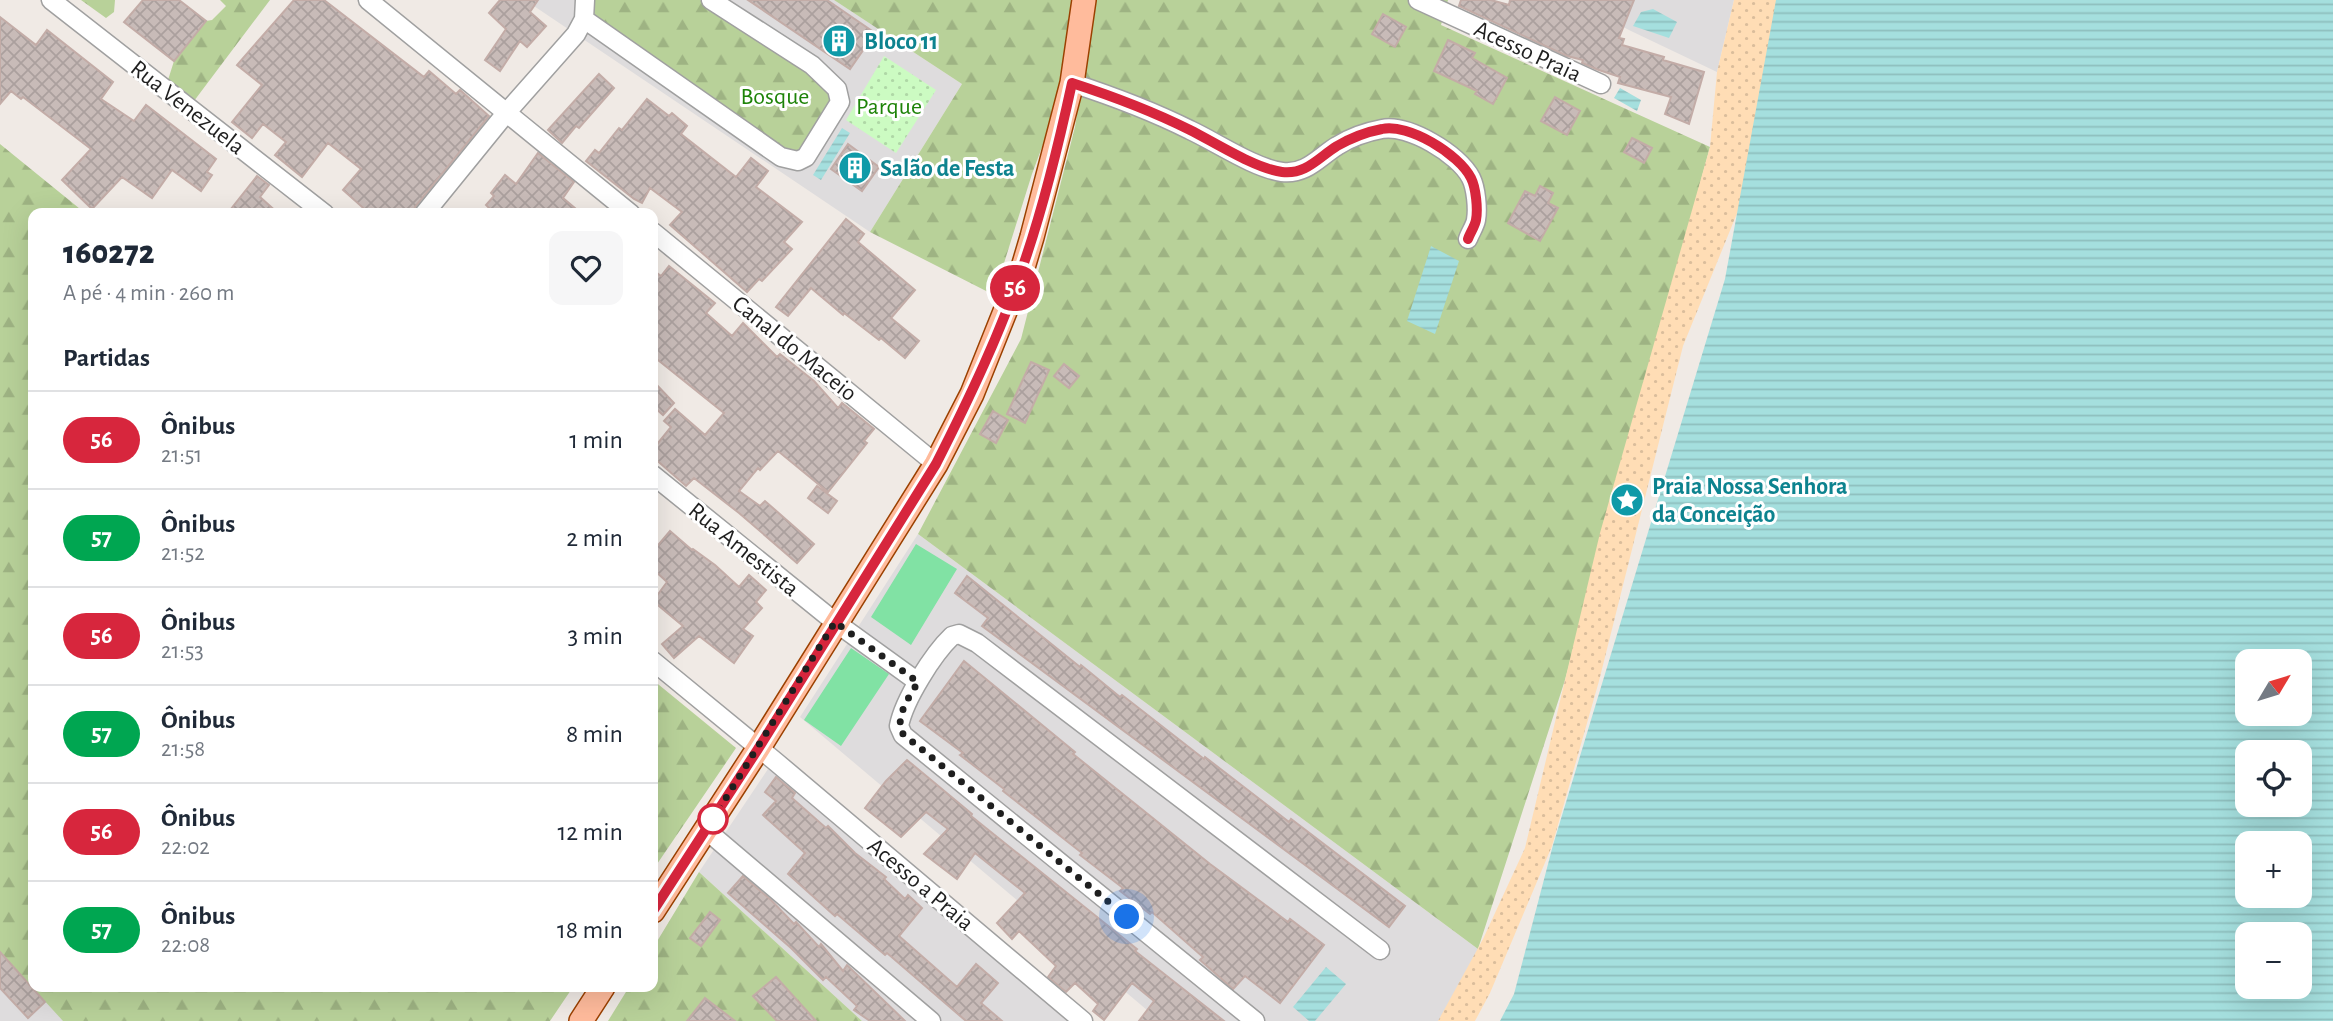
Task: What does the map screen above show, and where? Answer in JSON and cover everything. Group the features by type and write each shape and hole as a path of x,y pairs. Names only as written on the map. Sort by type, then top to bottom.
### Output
{"main road":[{"path":"658,903 706,830 767,755 835,622 936,464 972,394 1024,264 1072,83 1084,0"},
{"path":"581,1021 600,992"}],"street":[{"name":"Rua Venezuela","path":"51,0 317,208"},
{"path":"368,0 624,208"},
{"path":"429,208 580,27 585,0"},
{"path":"580,27 781,157 797,160 806,156 840,102 837,89 812,65 711,0"},
{"name":"Acesso Praia","path":"1418,0 1601,84"},
{"path":"1072,83 1130,103 1247,159 1281,172 1298,172 1362,133 1386,128 1405,130 1433,143 1456,160 1471,178 1476,220 1468,239"},
{"name":"Canal do Maceio","path":"658,236 936,464"},
{"name":"Rua Amestista","path":"658,479 835,622 918,682"},
{"path":"1255,1021 903,734 899,726 900,719 918,682 947,640 959,634 965,636 1380,950"},
{"name":"Acesso a Praia","path":"658,666 1083,1021"},
{"path":"706,830 931,1021"}],"shaded area":[{"path":"525,0 834,0 962,84 870,232"},
{"path":"1570,0 1734,0 1717,72"},
{"path":"918,534 1478,949 1443,1021 1160,1021 800,717"},
{"path":"770,766 1067,1021 862,1021 699,872"},
{"path":"0,948 28,981 28,992 38,992 68,1021 0,1021"}],"green space":[{"path":"81,0 115,0 114,12 106,18"},
{"path":"220,0 270,0 194,101 168,80 174,61 206,21 212,20 226,6"},
{"name":"Bosque","path":"593,0 700,0 823,80 833,97 801,151 782,150 595,21"},
{"path":"834,0 1078,0 1077,53 1032,174 994,295 870,232 962,84"},
{"path":"1095,0 1448,0 1441,25 1710,147 1565,680 1478,949 918,534 1021,339 1075,127"},
{"name":"Parque","path":"884,56 936,90 896,153 846,120"},
{"path":"0,144 79,208 28,208 28,983 0,952"},
{"path":"916,544 957,569 911,645 871,617"},
{"path":"851,648 889,674 841,746 804,720"},
{"path":"658,684 736,748 658,863"},
{"path":"699,872 862,1021 608,1021 626,992 658,992 658,940"},
{"path":"37,992 570,992 550,1021 63,1021"}],"sand":[{"name":"Praia Nossa Senhora da Conceição","path":"1734,0 1783,0 1753,174 1683,346 1599,681 1552,846 1490,993 1475,1021 1438,1021 1483,939 1525,848 1600,533 1710,147 1717,72"}],"water":[{"path":"1776,0 2333,0 2333,1021 1500,1021 1514,994 1553,845 1725,279"},
{"path":"1653,9 1677,22 1669,38 1633,26 1641,12"},
{"path":"1620,88 1641,100 1637,111 1614,98"},
{"path":"842,128 850,133 821,180 813,175"},
{"path":"1431,246 1459,261 1435,334 1407,321"},
{"path":"1326,967 1346,984 1315,1021 1309,1021 1293,1007"}],"building":[{"path":"143,0 179,0 206,21 174,61 124,22"},
{"path":"294,0 324,0 424,77 429,71 456,94 460,90 489,116 415,208 363,208 343,190 361,169 328,143 302,177 275,155 286,142 263,124 252,138 232,122 262,85 237,65"},
{"path":"500,0 538,0 530,12 546,26 527,47 520,41 500,71 485,60 506,29 489,13"},
{"name":"Bloco 11","path":"748,0 827,0 875,33 850,69"},
{"path":"1461,0 1491,0 1509,5 1510,0 1634,0 1619,38 1624,39 1622,45 1704,72 1689,124 1665,114 1671,97 1618,83 1620,77 1582,63 1583,60 1567,56 1459,6"},
{"path":"1383,14 1406,27 1395,47 1372,34"},
{"path":"0,17 36,45 47,30 113,82 101,99 134,121 146,105 216,159 207,172 212,175 201,191 172,170 152,198 122,177 91,208 62,180 91,149 23,97 21,99 11,91 0,104"},
{"path":"1448,40 1475,53 1472,58 1507,78 1493,104 1475,94 1477,91 1434,71"},
{"path":"599,74 614,88 562,143 548,130"},
{"path":"1555,97 1580,111 1567,135 1541,121"},
{"path":"647,99 669,116 672,113 687,126 681,134 736,177 751,158 768,171 756,187 802,222 784,242 792,249 762,281 759,279 747,292 670,225 682,212 650,188 642,203 634,199 586,161 595,150 599,153 619,128 622,130"},
{"path":"1632,138 1652,148 1644,163 1624,152"},
{"name":"Salão de Festa","path":"848,144 879,167 862,191 831,169"},
{"path":"538,153 574,182 563,198 575,208 489,208 486,205 494,196 491,193 505,175 516,184"},
{"path":"257,176 269,185 260,197 272,208 232,208"},
{"path":"1540,186 1553,193 1548,203 1558,208 1540,241 1508,223 1525,191 1535,196"},
{"path":"846,219 864,234 858,242 915,290 891,318 919,341 905,358 881,338 879,340 844,313 843,315 811,288 788,316 776,307"},
{"path":"669,266 715,303 706,313 732,336 743,323 777,357 780,354 814,381 838,408 842,403 874,429 864,441 867,443 828,492 778,451 760,470 758,468 739,491 760,506 765,501 814,544 797,563 694,478 686,486 658,461 658,443 671,427 664,421 675,409 705,435 724,413 658,360 658,274 661,276"},
{"path":"1031,362 1049,370 1025,423 1007,414"},
{"path":"1064,364 1079,376 1069,388 1054,376"},
{"path":"658,386 674,403 663,415 658,410"},
{"path":"993,411 1008,420 996,443 980,434"},
{"path":"817,486 837,501 828,513 808,498"},
{"path":"670,531 739,587 749,575 766,590 756,602 762,608 743,629 753,636 734,663 699,636 674,658 662,644 683,626 658,605 658,594 667,582 658,574 658,545"},
{"path":"967,576 1080,667 1081,665 1120,697 1122,695 1289,822 1291,819 1405,906 1389,927 982,626 988,618 955,593"},
{"path":"964,661 1075,752 1073,754 1210,864 1288,922 1290,919 1324,945 1280,1003 1245,976 1233,989 1200,960 1203,957 1152,912 1150,914 1120,891 1123,888 1080,855 1082,853 960,755 963,753 920,721"},
{"path":"907,760 972,814 971,816 1224,1021 1139,1021 1154,1001 1132,983 1104,1020 1093,1011 1098,1004 1075,983 1066,992 1048,977 1056,966 1019,931 1012,939 997,923 1025,893 975,853 957,879 924,854 948,829 926,812 901,837 865,808"},
{"path":"776,777 795,793 792,798 886,877 884,879 905,899 908,895 922,908 899,936 957,987 976,964 998,983 981,1003 1002,1021 966,1021 887,953 885,955 837,914 835,916 788,874 805,853 763,815 776,801 765,792"},
{"path":"743,876 794,924 796,922 819,947 821,944 843,971 847,965 905,1021 870,1021 854,1010 857,1006 826,977 823,980 728,893"},
{"path":"710,912 720,920 701,946 690,938"},
{"path":"0,952 28,983 28,992 36,992 45,1002 28,1018 0,988"},
{"path":"776,977 816,1021 777,1021 753,996"},
{"path":"705,998 735,1021 687,1021"}],"bus line":[{"name":"56","path":"658,903 936,464 972,394 1024,264 1072,83 1130,103 1247,159 1281,172 1298,172 1313,165 1336,147 1362,133 1386,128 1405,130 1433,143 1456,160 1471,178 1476,220 1468,239"}],"place":[{"name":"Bloco 11","path":"839,41"},
{"name":"Salão de Festa","path":"855,168"},
{"name":"Praia Nossa Senhora da Conceição","path":"1627,500"}],"route":[{"path":"713,819 835,622 918,682 900,719 899,726 903,734 1127,917"}]}
